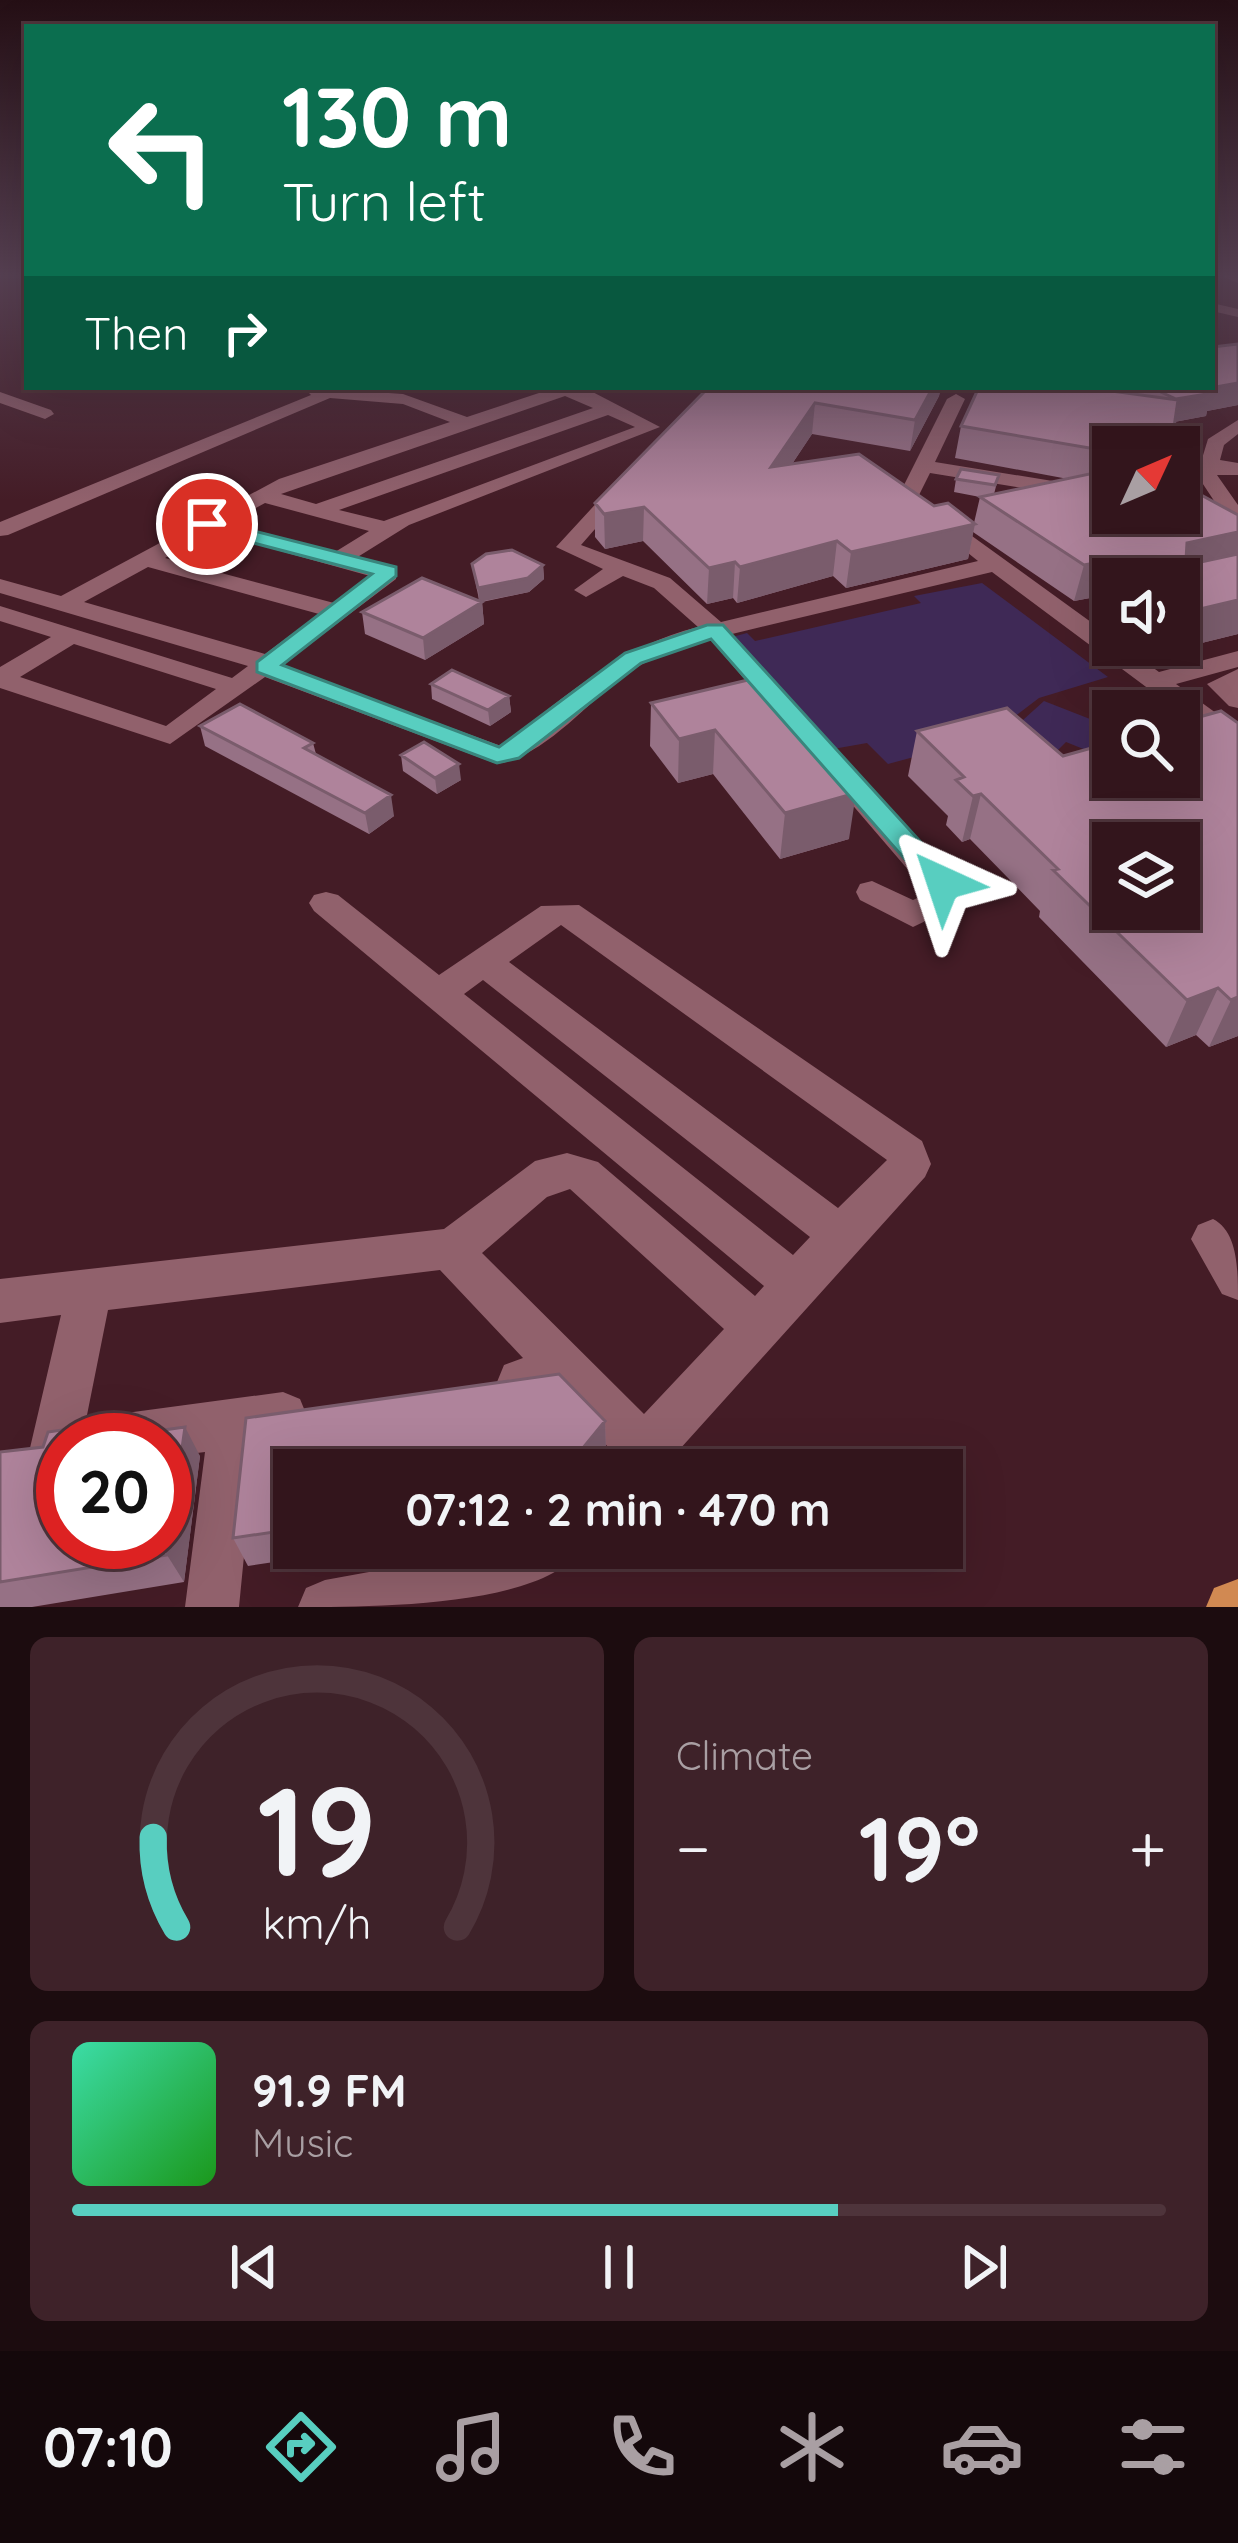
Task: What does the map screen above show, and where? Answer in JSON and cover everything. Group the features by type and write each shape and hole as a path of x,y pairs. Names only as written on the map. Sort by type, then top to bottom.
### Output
{"street":[{"path":"65,603 260,495 564,390"},
{"path":"341,558 385,528 651,427 574,390"},
{"path":"0,530 314,392 401,398 466,423"},
{"path":"0,397 45,414"},
{"path":"956,400 908,496 912,502 996,565 1080,612 1155,681 1238,742"},
{"path":"318,510 610,408"},
{"path":"1234,431 1208,464 1212,489 1234,512"},
{"path":"433,434 522,476"},
{"path":"658,452 567,547 662,583 715,630 949,896 913,915 872,892"},
{"path":"1208,464 1238,469"},
{"path":"923,466 1065,490"},
{"path":"260,495 385,528"},
{"path":"0,679 166,736 388,572 207,524"},
{"path":"144,560 339,612"},
{"path":"0,586 254,658 265,667 504,755 633,658 715,630 996,565"},
{"path":"586,590 620,568"},
{"path":"0,614 235,687"},
{"path":"0,679 71,637"},
{"path":"1155,681 1238,658"},
{"path":"1238,676 1220,684 1238,700"},
{"path":"326,903 795,1284"},
{"path":"438,994 553,914 567,914 908,1153 910,1164 646,1449"},
{"path":"484,962 840,1235"},
{"path":"0,1301 448,1249 466,1241 544,1175 574,1170 756,1327"},
{"path":"1213,1239 1238,1279"},
{"path":"448,1249 573,1375 628,1449"},
{"path":"65,1413 88,1291"},
{"path":"482,1388 573,1375"},
{"path":"192,1429 323,1410"},
{"path":"212,1607 232,1423"},
{"path":"0,1455 36,1450"},
{"path":"319,1606 519,1569"}],"shaded area":[{"path":"982,583 1108,677 1039,698 988,737 888,764 867,743 833,749 732,637 747,633 755,641 921,603 914,596"},
{"path":"1044,701 1092,717 1092,753 1066,742 1049,759 1002,739"}],"building":[{"path":"1215,351 1238,351 1238,383 1215,387"},
{"path":"706,390 931,390 915,420 815,403 771,467 859,454 934,506 948,503 975,524 851,552 837,541 740,567 735,562 709,568 644,507 604,514 595,503"},
{"path":"978,390 1104,390 1178,400 1174,426 1092,426 1092,448 961,426"},
{"path":"1156,390 1213,393 1176,399"},
{"path":"961,469 999,475 995,485 956,479"},
{"path":"1092,473 1092,534 1200,534 1200,494 1238,515 1238,532 1187,543 1186,558 1092,558 1092,563 1084,565 980,497"},
{"path":"512,550 543,565 528,578 478,588 472,564 486,554"},
{"path":"1238,554 1238,600 1200,609 1200,562"},
{"path":"422,578 482,602 423,638 362,612"},
{"path":"452,670 509,696 488,710 431,684"},
{"path":"748,680 856,793 785,813 715,730 679,739 651,703"},
{"path":"240,704 313,743 304,748 391,795 365,813 200,726"},
{"path":"1007,708 1063,756 1092,748 1092,798 1200,798 1200,717 1221,711 1238,723 1238,997 1231,1000 1218,988 1187,1000 1115,930 1200,930 1200,822 1092,822 1092,908 981,794 973,796 956,780 964,777 917,731"},
{"path":"424,742 459,764 435,778 401,755"},
{"path":"559,1374 605,1421 582,1449 273,1449 273,1532 233,1538 246,1418"},
{"path":"36,1448 36,1569 80,1569 0,1582 0,1452"}],"route":[{"path":"207,524 388,572 265,667 497,755 510,753 633,658 668,642 715,630 943,883"}]}
